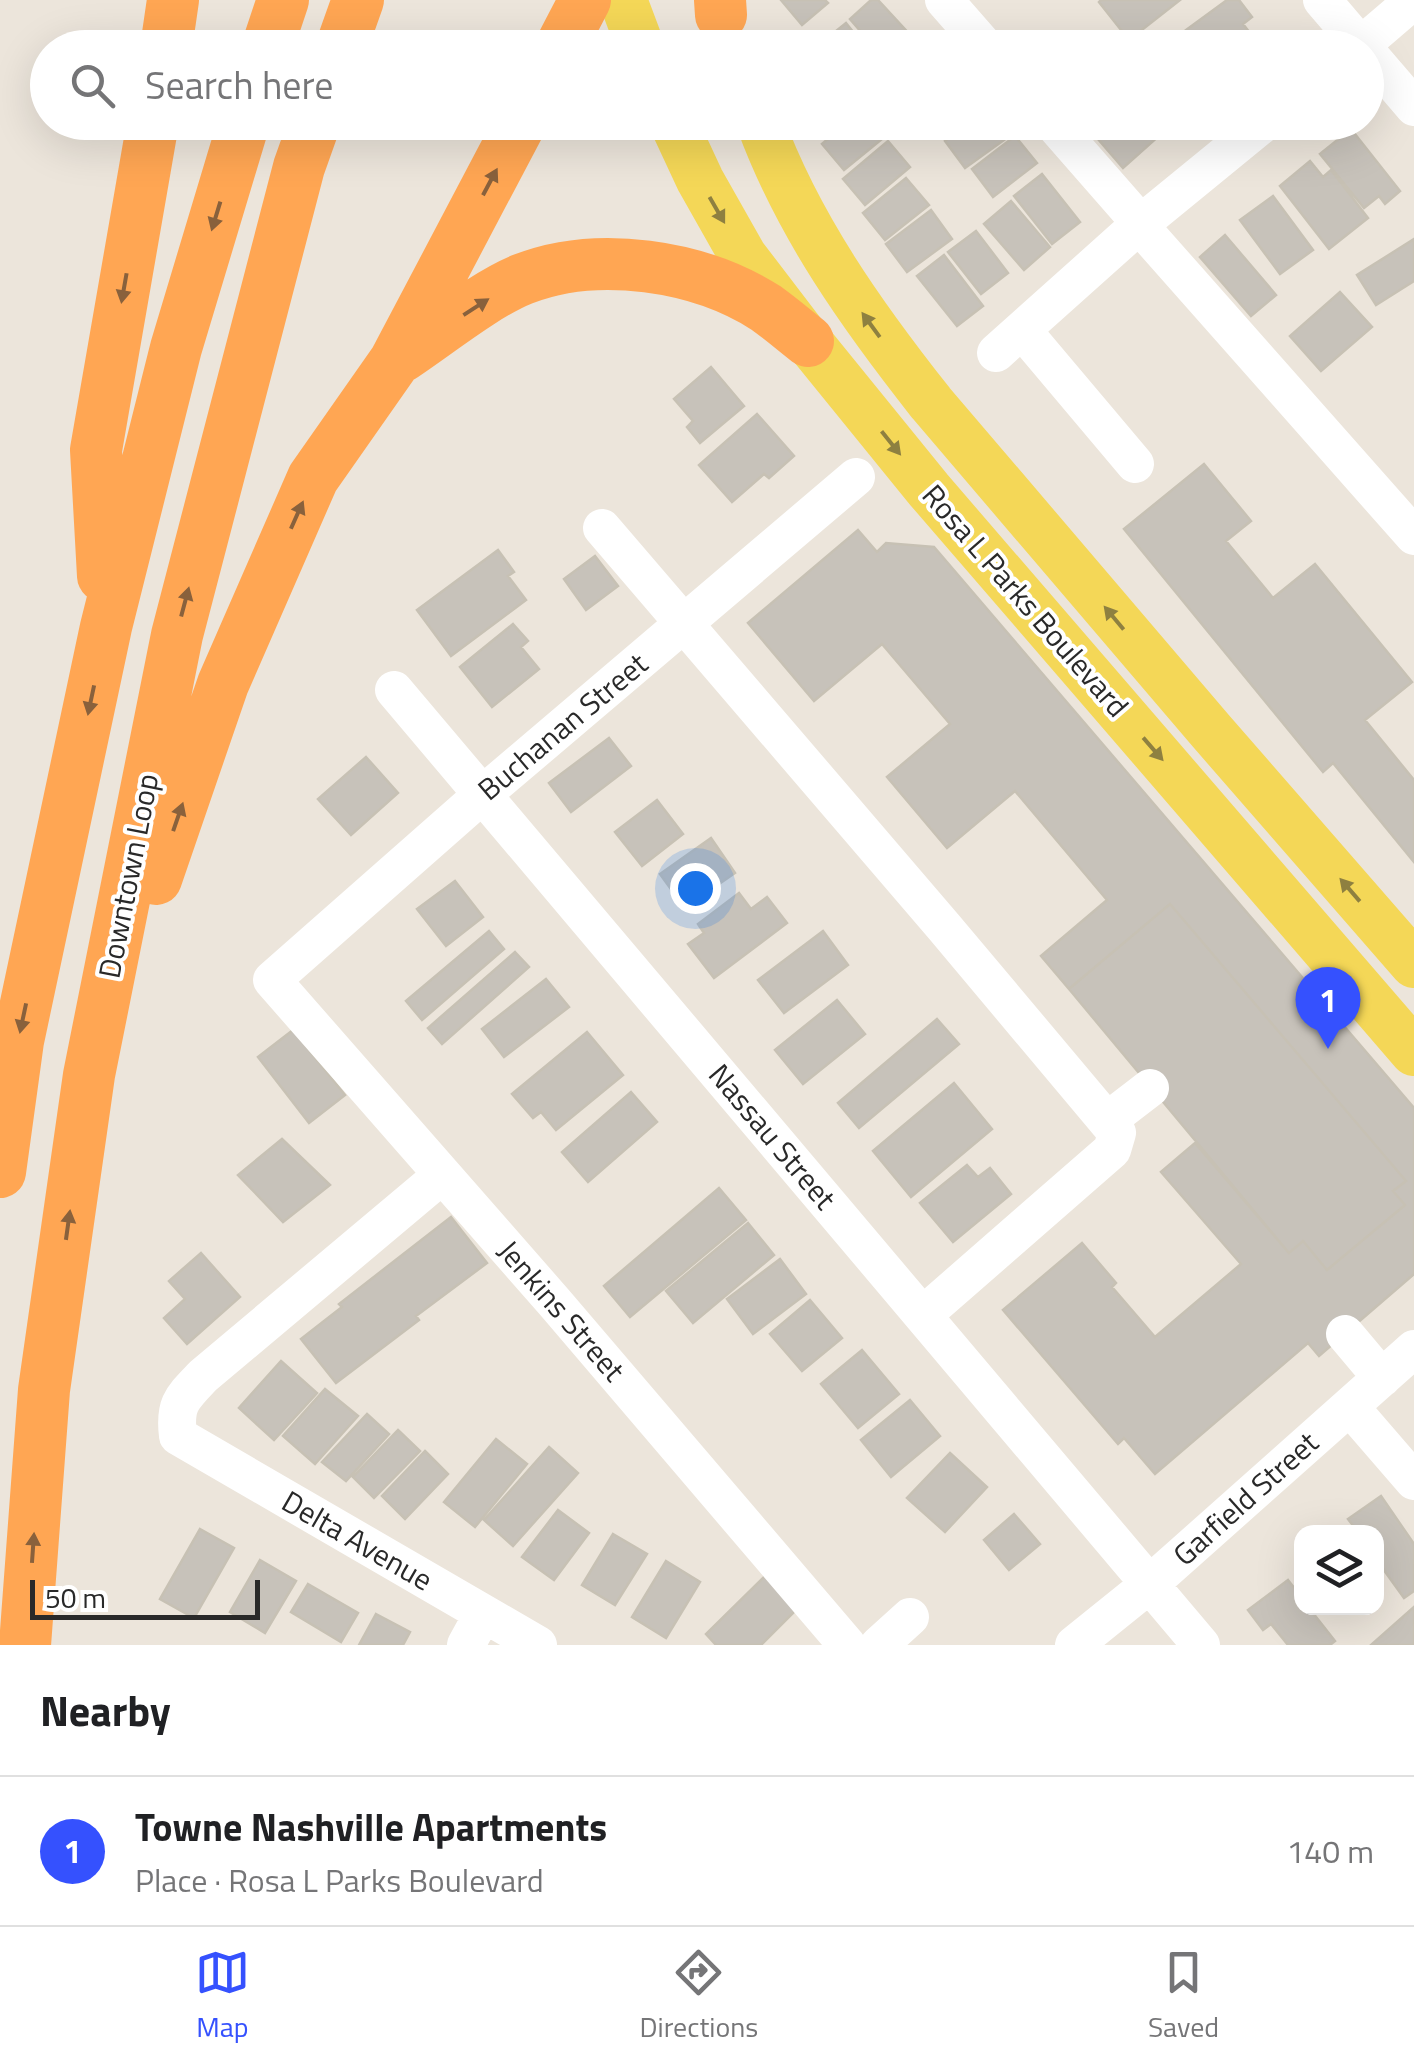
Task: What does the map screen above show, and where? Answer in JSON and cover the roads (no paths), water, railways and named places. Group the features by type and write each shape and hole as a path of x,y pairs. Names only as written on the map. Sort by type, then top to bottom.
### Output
{"highway":[{"path":"169,30 173,0"},
{"path":"272,30 283,0"},
{"path":"347,30 358,0"},
{"path":"570,30 586,0"},
{"path":"106,627 96,450 151,140"},
{"path":"0,1172 18,1042 106,627 176,348 239,140"},
{"name":"Downtown Loop","path":"26,1645 44,1390 89,1074 177,635 309,140"},
{"path":"89,1074 223,684 313,478 396,361 512,140"},
{"path":"396,361 520,280 556,268 597,263 646,265 703,279 765,308 808,342"}],"main road":[{"path":"623,0 634,30"},
{"name":"Rosa L Parks Boulevard","path":"681,140 744,256 808,342 942,504 1414,1052"},
{"name":"Rosa L Parks Boulevard","path":"767,140 815,238 892,353 1414,964"}],"street":[{"path":"944,0 970,30"},
{"path":"1322,0 1347,30"},
{"path":"1382,30 1414,0"},
{"path":"1384,73 1414,107"},
{"path":"1068,140 1414,536"},
{"path":"1135,464 1009,342 1139,225 1243,140"},
{"name":"Buchanan Street","path":"272,980 482,795 856,477"},
{"path":"602,528 1116,1133 1112,1150 924,1315"},
{"name":"Nassau Street","path":"394,690 1201,1645"},
{"name":"Jenkins Street","path":"272,980 555,1303 834,1640"},
{"path":"1107,1121 1150,1088"},
{"name":"Delta Avenue","path":"442,1176 203,1376 182,1398 175,1414 178,1436 475,1630 538,1645"},
{"path":"1345,1334 1382,1378"},
{"name":"Garfield Street","path":"1074,1645 1151,1584 1414,1349"},
{"path":"1350,1406 1414,1480"},
{"path":"879,1645 910,1618"}],"place":[{"name":"Towne Nashville Apartments","path":"1328,1049"}]}
